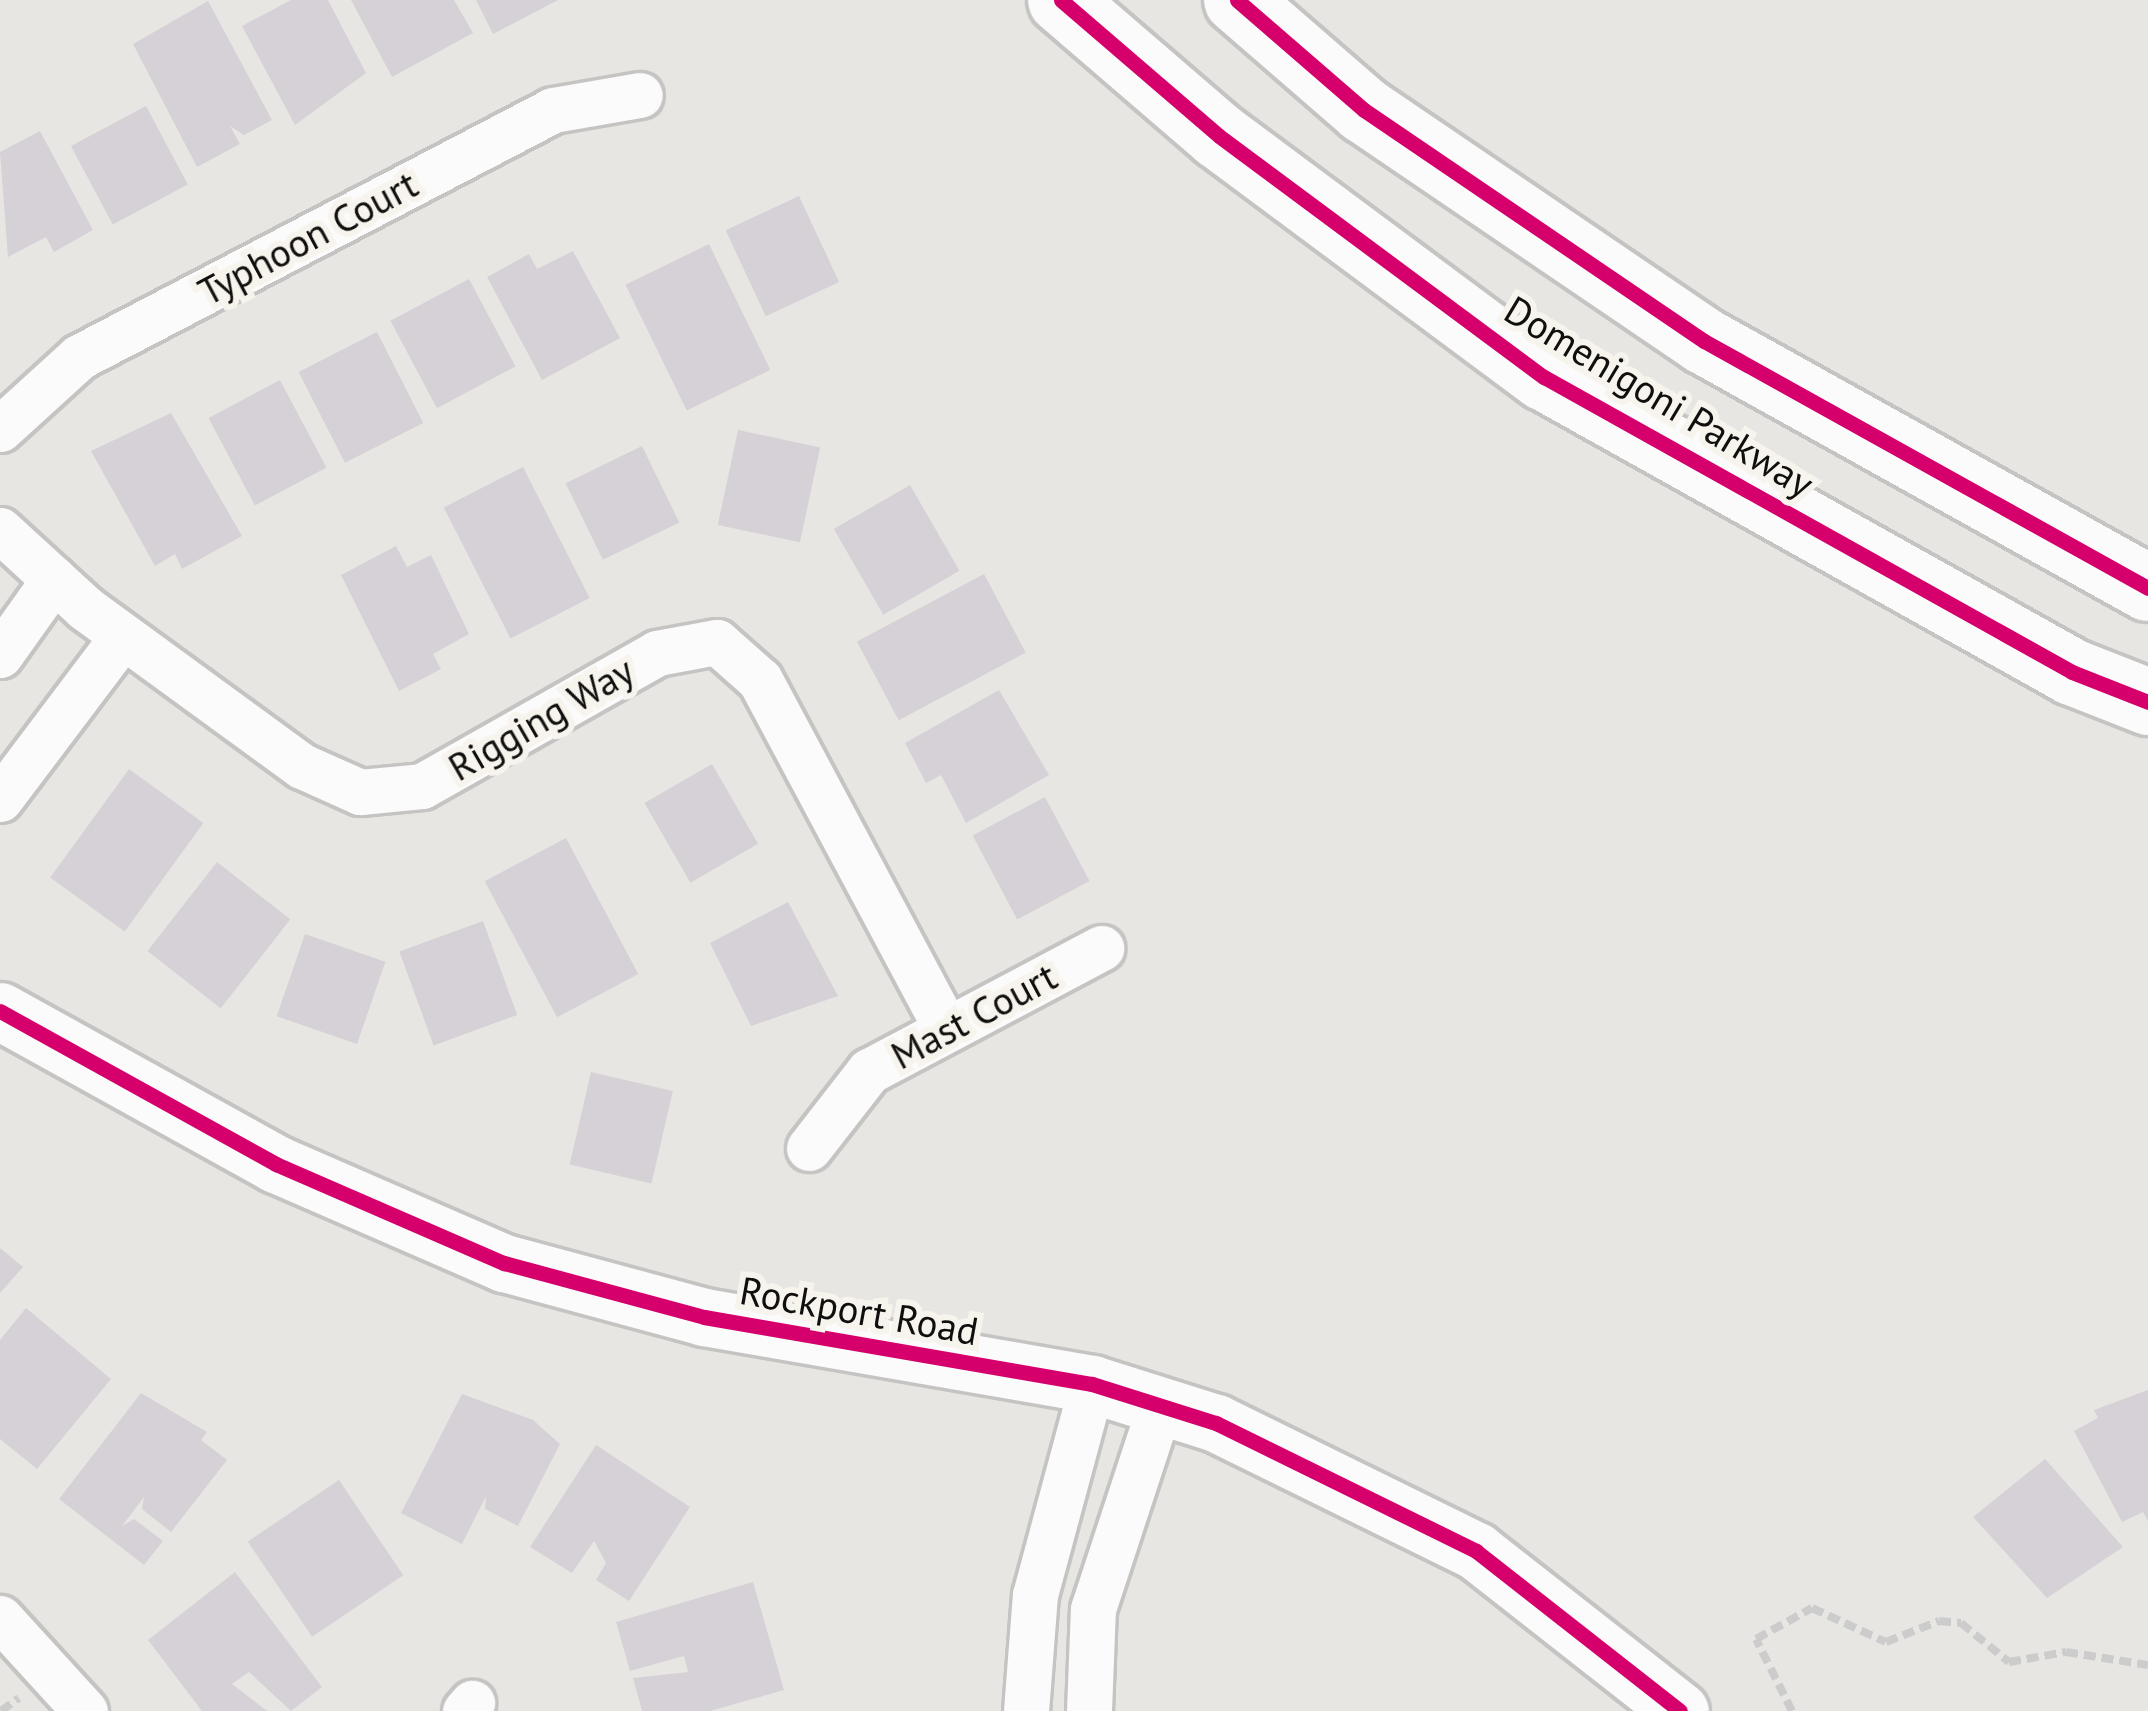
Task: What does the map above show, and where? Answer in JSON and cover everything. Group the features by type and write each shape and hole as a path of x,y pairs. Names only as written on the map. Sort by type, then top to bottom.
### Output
{"main road":[{"name":"Domenigoni Parkway","path":"1061,0 1219,136 1544,377 2072,671 2148,702"},
{"name":"Domenigoni Parkway","path":"1237,0 1364,110 1704,341 2148,588"}],"street":[{"name":"Typhoon Court","path":"0,429 79,357 553,110 640,95"},
{"name":"Rigging Way","path":"0,530 122,636 302,766 360,792 422,786 657,653 717,642 760,680 946,1029"},
{"path":"0,655 54,579"},
{"path":"7,774 122,636"},
{"name":"Mast Court","path":"809,1148 869,1071 1101,948"},
{"name":"Rockport Road","path":"0,1011 275,1164 504,1263 704,1317 1092,1384 1161,1402 1367,1488 1476,1551 1680,1711"},
{"path":"1026,1711 1035,1595 1092,1384"},
{"path":"1089,1711 1093,1609 1161,1402"},
{"path":"0,1618 85,1711"}],"path":[{"path":"1792,1711 1756,1639 1811,1608 1886,1642 1939,1621 1961,1623 2009,1662 2066,1652 2148,1665"}],"building":[{"path":"291,0 328,0 366,73 295,125 242,26"},
{"path":"351,0 454,0 473,33 392,77"},
{"path":"476,0 558,0 493,34"},
{"path":"208,1 272,120 244,135 230,126 240,144 197,167 133,44"},
{"path":"146,106 188,185 113,224 71,146"},
{"path":"40,131 93,230 54,252 46,237 8,257 0,152"},
{"path":"799,196 839,282 766,316 726,230"},
{"path":"709,244 770,370 687,411 625,285"},
{"path":"573,251 620,338 542,380 487,277 529,254 537,269"},
{"path":"469,279 515,366 437,408 390,321"},
{"path":"377,332 423,423 345,463 299,372"},
{"path":"280,380 326,467 255,505 208,418"},
{"path":"171,413 242,536 182,569 175,554 155,566 91,451"},
{"path":"738,430 820,447 800,542 718,525"},
{"path":"642,446 679,522 603,560 566,483"},
{"path":"523,467 590,598 510,638 444,507"},
{"path":"910,485 960,571 883,615 834,529"},
{"path":"396,546 407,567 431,555 469,634 433,654 441,669 399,691 341,575"},
{"path":"984,574 1026,653 899,720 857,642"},
{"path":"999,690 1049,775 966,823 941,775 926,783 905,743"},
{"path":"712,764 758,844 690,883 644,803"},
{"path":"129,769 203,823 125,931 50,877"},
{"path":"1045,797 1090,881 1017,919 973,835"},
{"path":"566,838 638,974 557,1017 485,881"},
{"path":"217,862 290,919 221,1008 147,951"},
{"path":"788,902 838,996 751,1026 710,943"},
{"path":"483,921 517,1015 434,1045 399,951"},
{"path":"305,934 385,962 357,1044 277,1016"},
{"path":"591,1072 673,1091 651,1183 570,1165"},
{"path":"0,1248 23,1267 0,1293"},
{"path":"26,1308 111,1379 37,1469 0,1439 0,1340"},
{"path":"2148,1390 2148,1521 2143,1512 2122,1522 2074,1431 2098,1418 2094,1410"},
{"path":"141,1393 207,1432 201,1440 227,1460 171,1532 142,1509 144,1497 122,1526 134,1519 163,1541 144,1565 59,1499"},
{"path":"462,1394 533,1420 560,1444 518,1526 485,1509 486,1496 462,1544 401,1513"},
{"path":"596,1445 690,1507 629,1601 596,1580 606,1563 594,1541 572,1573 530,1547"},
{"path":"2045,1459 2123,1547 2047,1598 1973,1517"},
{"path":"339,1480 403,1575 312,1637 248,1542"},
{"path":"235,1572 322,1687 291,1711 249,1672 232,1684 267,1711 202,1711 148,1640"},
{"path":"753,1582 784,1690 710,1711 642,1711 633,1678 688,1672 684,1656 630,1671 616,1622"}],"cycle path":[{"path":"1061,0 1219,136 1544,377 2072,672 2148,702"},
{"path":"1237,0 1364,110 1704,341 2148,588"},
{"path":"0,1011 276,1164 504,1263 704,1317 1092,1384 1216,1423 1476,1551 1680,1711"}]}
